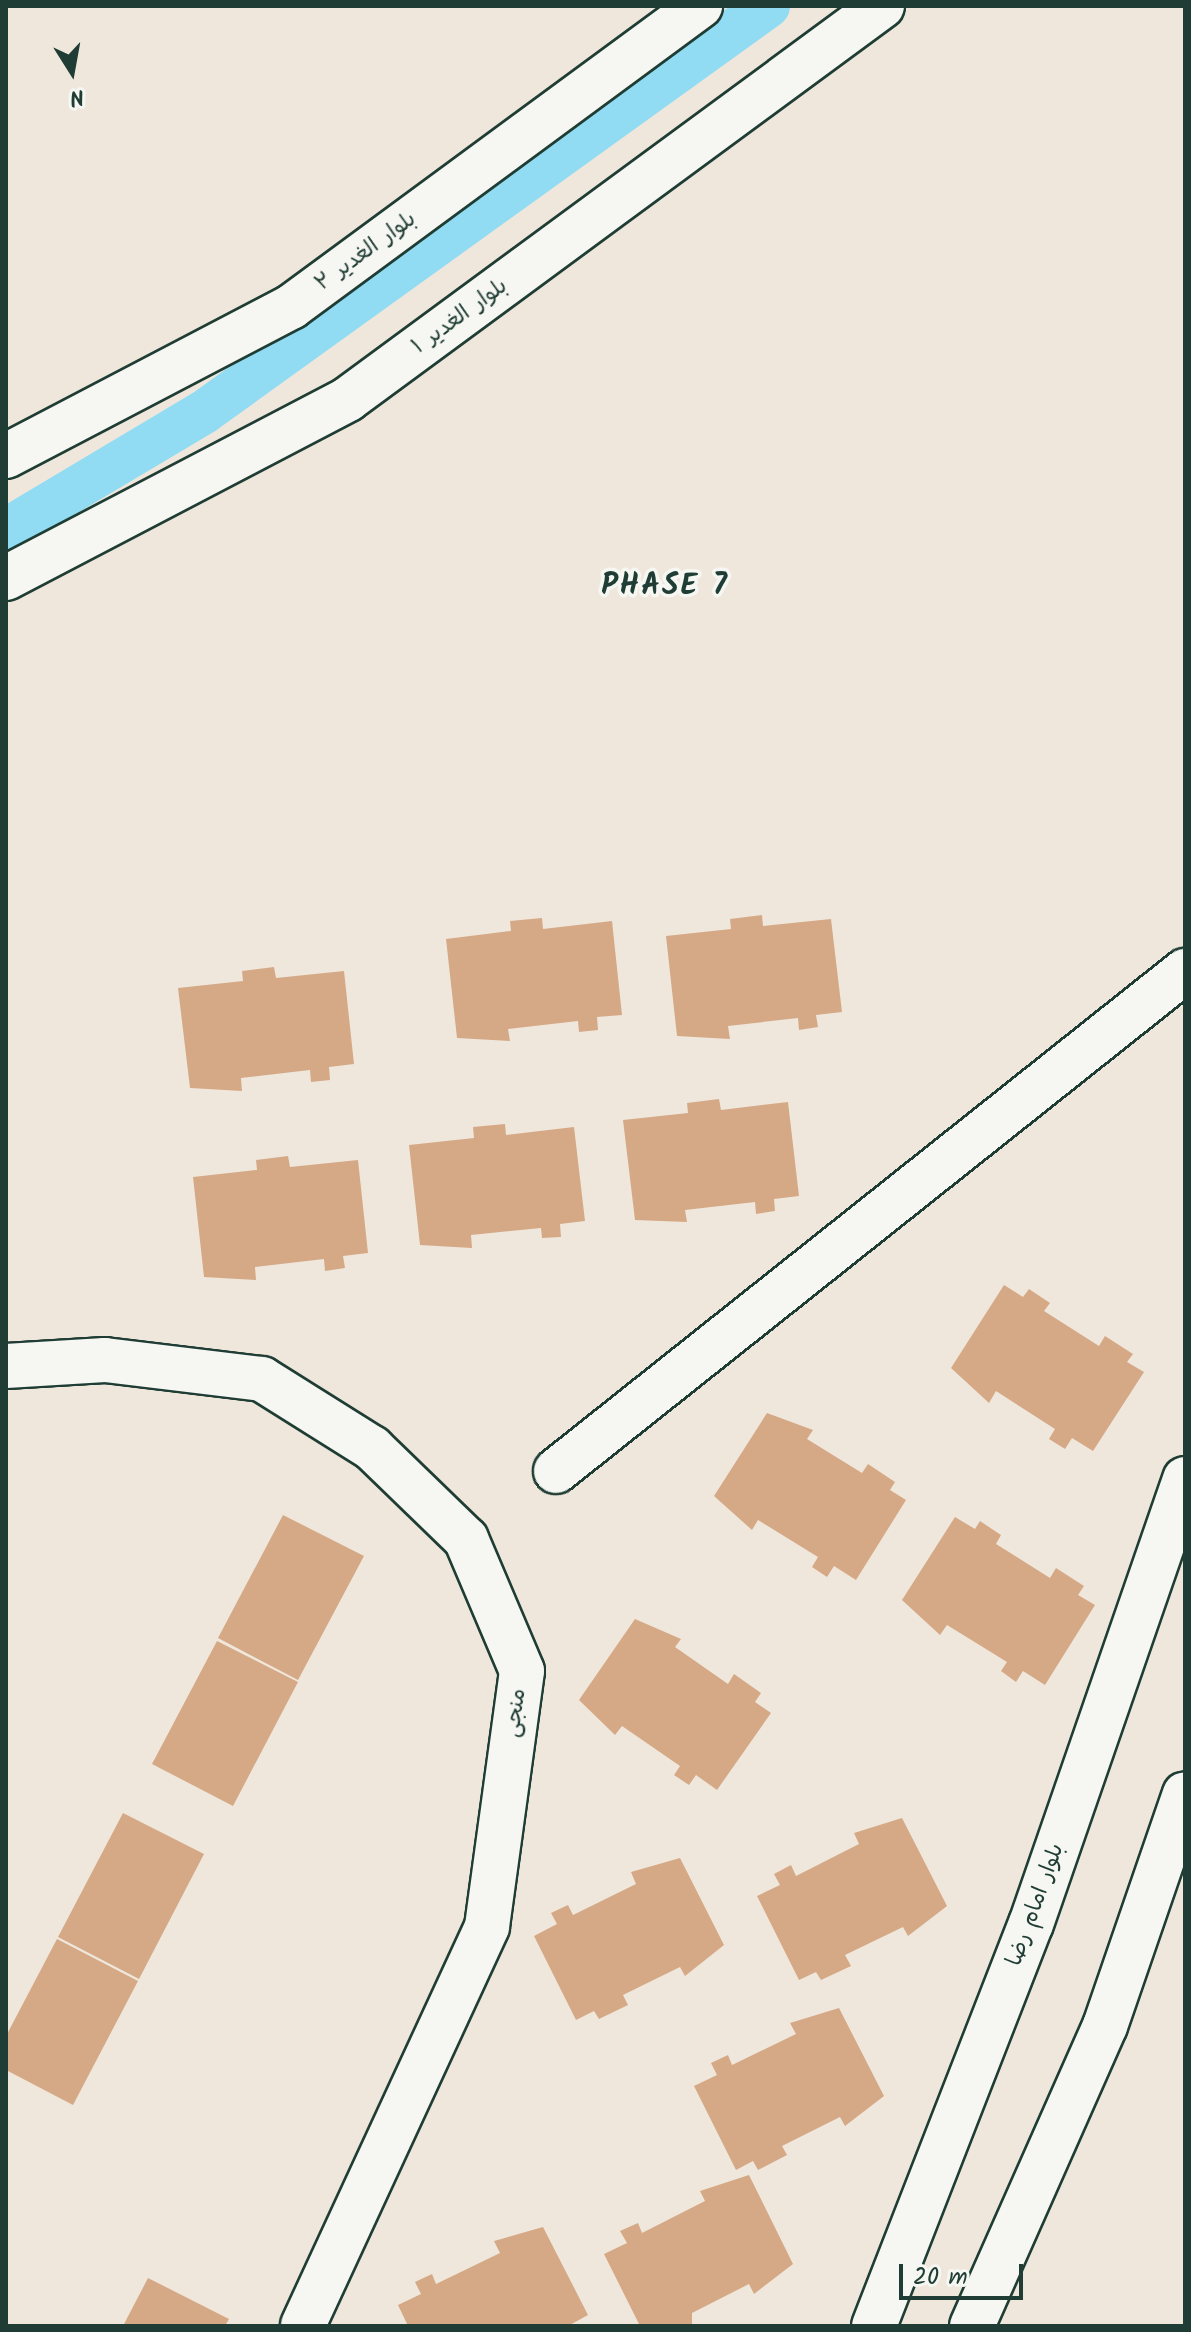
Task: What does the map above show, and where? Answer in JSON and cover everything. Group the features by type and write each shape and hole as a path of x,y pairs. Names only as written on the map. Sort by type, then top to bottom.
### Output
{"street":[{"name":"بلوار الغدیر ۲","path":"6,456 291,307 700,6"},
{"name":"بلوار الغدیر ۱","path":"6,578 348,399 882,6"},
{"path":"556,1471 1185,971"},
{"name":"منجی","path":"6,1366 105,1360 262,1379 372,1448 466,1539 522,1671 487,1927 303,2326"},
{"name":"بلوار امام رضا","path":"874,2326 1031,1924 1185,1479"},
{"path":"972,2326 1105,2026 1185,1794"}],"building":[{"path":"762,915 763,926 831,919 842,1012 816,1015 818,1027 799,1030 798,1018 728,1026 730,1039 677,1036 666,936 731,929 730,919"},
{"path":"542,918 543,929 612,921 622,1015 597,1017 598,1030 579,1032 578,1021 508,1029 510,1041 457,1038 446,939 511,931 510,921"},
{"path":"274,967 276,978 344,971 354,1064 329,1067 330,1080 311,1082 310,1070 241,1078 242,1091 190,1088 178,988 243,981 242,971"},
{"path":"719,1099 721,1110 788,1102 799,1196 774,1199 775,1211 756,1214 755,1202 685,1210 687,1222 635,1220 623,1120 688,1113 687,1103"},
{"path":"505,1124 506,1135 574,1127 585,1221 560,1224 561,1237 542,1238 541,1228 471,1235 472,1248 420,1245 409,1145 474,1138 473,1127"},
{"path":"288,1156 290,1167 358,1160 368,1253 343,1256 345,1268 325,1271 324,1259 255,1267 256,1280 204,1277 193,1177 257,1170 256,1160"},
{"path":"1004,1285 1023,1297 1029,1289 1050,1303 1044,1311 1099,1346 1105,1336 1133,1354 1127,1362 1144,1372 1093,1451 1072,1438 1065,1449 1049,1439 1055,1429 996,1391 989,1403 951,1368"},
{"path":"767,1413 813,1430 807,1439 862,1473 868,1464 895,1482 890,1490 906,1500 856,1580 834,1566 827,1577 812,1567 818,1557 758,1520 752,1530 714,1496"},
{"path":"283,1515 364,1556 298,1680 218,1638"},
{"path":"955,1517 975,1529 980,1521 1001,1535 996,1544 1050,1578 1056,1568 1084,1586 1078,1595 1095,1605 1045,1685 1023,1671 1016,1682 1001,1671 1007,1662 947,1625 940,1635 902,1600"},
{"path":"635,1619 681,1639 675,1647 728,1684 734,1674 761,1693 755,1702 771,1713 717,1790 696,1775 689,1785 674,1775 680,1766 622,1726 615,1735 579,1700"},
{"path":"217,1641 298,1682 233,1806 152,1764"},
{"path":"123,1813 204,1854 139,1979 58,1937"},
{"path":"902,1818 947,1906 908,1936 903,1927 845,1955 851,1966 821,1980 816,1972 799,1980 757,1896 780,1885 774,1874 791,1865 796,1876 859,1844 854,1833"},
{"path":"680,1858 724,1945 685,1976 680,1967 623,1995 628,2005 599,2019 594,2011 576,2020 534,1936 557,1924 551,1913 568,1905 573,1915 636,1884 631,1872"},
{"path":"57,1939 138,1981 73,2105 6,2070 6,2036"},
{"path":"839,2008 884,2096 845,2126 840,2117 782,2146 787,2155 758,2170 753,2161 736,2170 694,2086 717,2075 711,2063 728,2055 732,2065 796,2034 790,2023"},
{"path":"749,2175 793,2264 754,2294 749,2284 692,2313 692,2326 640,2326 604,2254 627,2243 620,2231 638,2223 642,2233 705,2201 700,2191"},
{"path":"543,2227 588,2315 568,2326 408,2326 398,2305 421,2294 415,2282 432,2274 436,2284 500,2253 494,2241"},
{"path":"148,2278 229,2319 225,2326 123,2326"}],"waterway":[{"path":"6,530 204,412 768,6"}],"district":[{"name":"PHASE 7","path":"665,586"}]}
